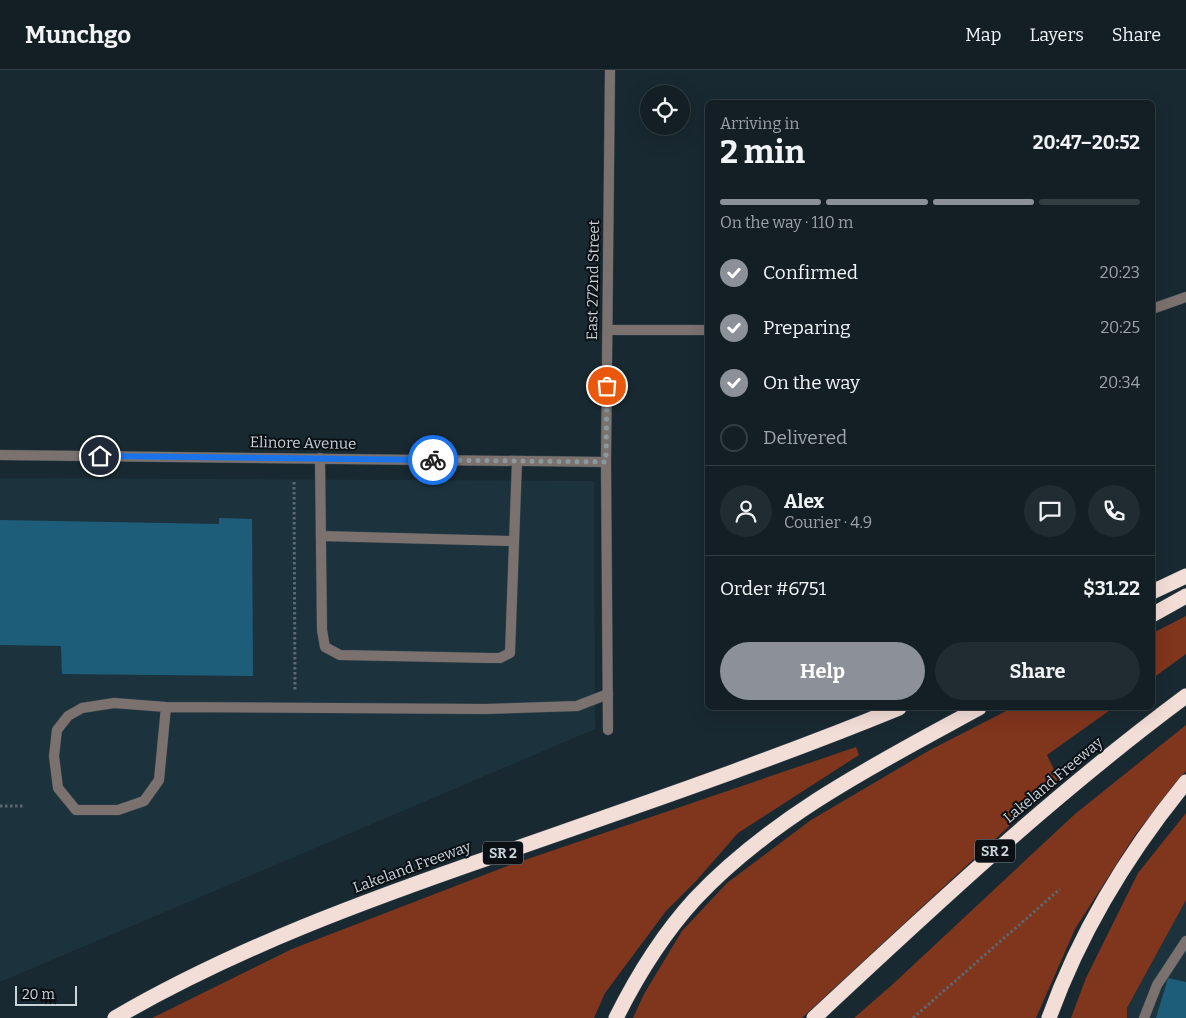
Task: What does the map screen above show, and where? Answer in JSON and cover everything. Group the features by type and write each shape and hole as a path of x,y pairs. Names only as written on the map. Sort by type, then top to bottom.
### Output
{"highway":[{"path":"1155,591 1186,576"},
{"path":"1155,613 1186,596"},
{"name":"Lakeland Freeway","path":"814,1018 1030,821 1143,728 1186,696"},
{"name":"Lakeland Freeway","path":"115,1018 224,962 326,918 426,880 756,763 894,710"},
{"path":"616,1018 633,985 673,926 721,873 783,824 844,783 975,710"},
{"path":"1048,1018 1070,966 1112,887 1135,849 1186,782"}],"street":[{"name":"East 272nd Street","path":"608,730 606,462 610,70"},
{"path":"1155,308 1186,297"},
{"path":"608,330 705,330"},
{"name":"Elinore Avenue","path":"0,454 606,462"},
{"path":"320,458 322,630 325,647 340,655 490,658 500,658 510,653 517,461"},
{"path":"320,536 514,540"},
{"path":"166,706 160,780 144,801 118,810 76,810 58,788 54,756 56,730 68,716 82,708 114,703 166,706 495,709 577,706 608,694"},
{"path":"1144,1018 1157,985 1186,940"}],"path":[{"path":"294,482 295,692"},
{"path":"0,806 26,806"},
{"path":"913,1018 1060,889"}],"shaded area":[{"path":"0,478 594,481 595,729 0,982"},
{"path":"1186,616 1186,654 1155,677 1155,632"},
{"path":"1008,710 1110,710 1047,755 1059,780 802,1018 633,1018 644,994 682,931 727,883 811,820 930,750"},
{"path":"1186,725 1186,771 1135,835 1075,929 1036,1018 854,1018 1075,814"},
{"path":"856,747 859,755 738,833 696,881 666,911 605,993 594,1018 152,1018 292,949 510,865"},
{"path":"1186,813 1186,900 1127,1008 1127,1018 1071,1018 1086,978 1138,873"},
{"path":"1186,900 1186,1018 1127,1018 1127,1008"}],"building":[{"path":"219,518 252,519 253,676 62,674 61,646 0,645 0,520 219,524"},
{"path":"1168,978 1186,982 1186,1018 1156,1018"}],"way so far":[{"path":"433,460 606,462 607,386"}],"route":[{"path":"100,456 433,460"}]}
